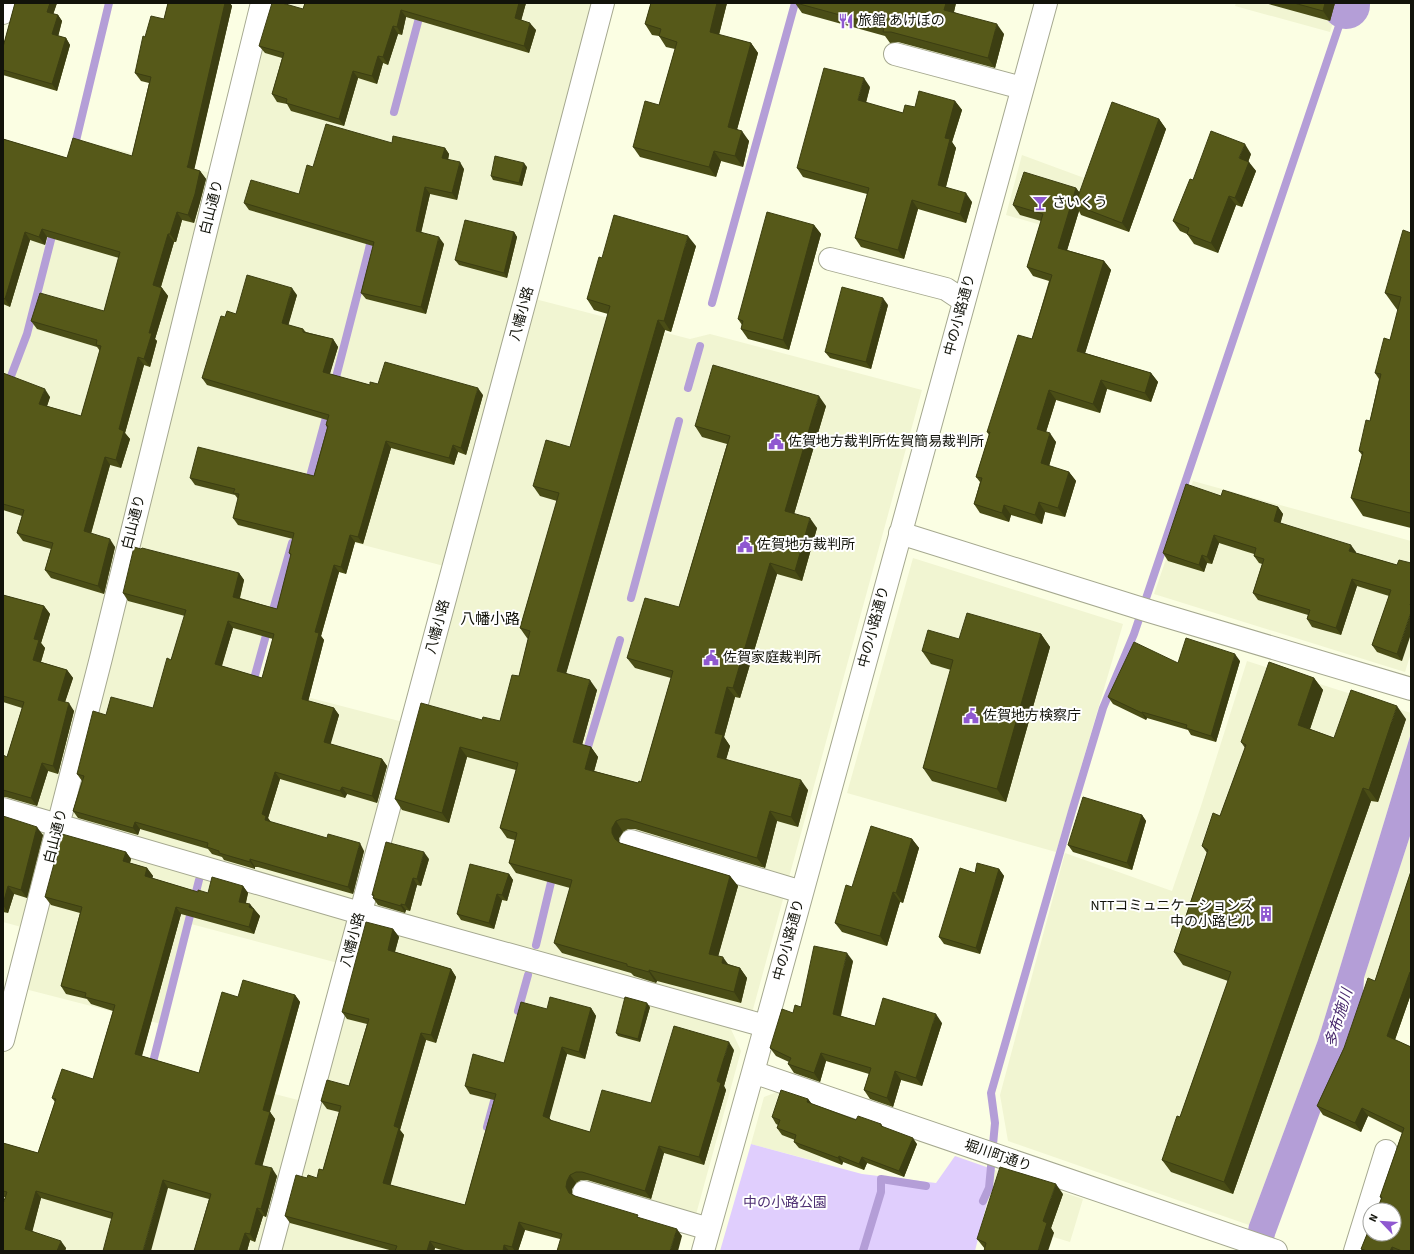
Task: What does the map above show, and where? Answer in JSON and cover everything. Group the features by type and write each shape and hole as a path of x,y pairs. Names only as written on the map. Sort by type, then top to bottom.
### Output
{"street":[{"path":"3,13 6,3"},
{"name":"白山通り","path":"3,1040 101,658 262,3"},
{"name":"八幡小路","path":"270,1251 527,294 603,3"},
{"name":"中の小路通り","path":"703,1251 1046,3"},
{"path":"895,54 1022,88"},
{"path":"830,259 946,290 964,301"},
{"path":"900,533 1141,609 1410,685"},
{"path":"3,809 360,913 765,1026"},
{"path":"631,841 802,892"},
{"name":"堀川町通り","path":"753,1072 1276,1251"},
{"path":"1356,1251 1386,1151"},
{"path":"584,1192 709,1229"}],"shaded area":[{"path":"272,3 593,3 444,566 298,528 257,684 403,722 355,902 68,819"},
{"path":"1236,3 1339,3 1330,32 1235,6"},
{"path":"79,140 211,173 54,815 3,800 3,145 68,162"},
{"path":"1022,155 1087,179 1069,233 1006,215"},
{"path":"535,299 690,339 710,334 922,390 752,1013 372,906"},
{"path":"1193,481 1411,541 1411,653 1405,672 1154,594"},
{"path":"913,558 1123,624 1056,852 847,793"},
{"path":"1247,661 1411,713 1411,733 1318,1040 1249,1225 1008,1141 1000,1095 1065,853 1172,891 1201,806"},
{"path":"3,817 51,831 25,928 3,922"},
{"path":"1411,833 1411,994 1364,978"},
{"path":"65,835 349,919 338,963 191,924 165,1025 25,989"},
{"path":"367,923 730,1027 741,1051 695,1218 483,1159 457,1251 279,1251"},
{"path":"158,1064 302,1101 261,1251 3,1251 3,1147 128,1178"},
{"path":"777,1092 835,1116 819,1162 751,1144 764,1097"},
{"path":"995,1170 1083,1199 1070,1242 984,1216"}],"green space":[{"name":"中の小路公園","path":"751,1144 862,1174 936,1183 955,1156 995,1170 975,1251 720,1251"}],"water":[{"name":"多布施川","path":"1411,733 1411,833 1364,978 1363,996 1275,1235 1271,1251 1244,1251 1249,1225 1318,1040"}],"building":[{"path":"15,3 50,3 47,12 58,15 52,34 66,38 52,84 3,70 3,47"},
{"path":"168,3 225,3 187,167 200,171 195,194 188,215 177,212 170,234 168,234 153,285 162,288 149,333 152,333 144,359 138,357 119,429 124,431 116,460 105,457 84,531 110,539 98,586 45,570 53,543 17,533 24,510 3,504 3,373 45,389 39,404 81,416 101,346 96,345 97,340 31,321 40,293 104,311 120,252 42,229 39,237 25,232 5,299 3,298 3,139 67,158 73,138 132,156 151,77 135,73 143,36 145,37 151,16 164,19"},
{"path":"272,3 282,3 303,9 305,3 519,3 515,18 530,23 524,46 401,10 397,27 393,26 383,57 378,56 372,76 353,71 339,119 286,103 287,99 272,94 284,53 259,46"},
{"path":"651,3 717,3 710,32 751,43 728,127 742,131 735,156 714,151 709,167 633,147 645,101 659,105 677,42 659,36 661,29 645,24"},
{"path":"796,3 946,3 944,10 997,24 988,58 891,32 883,32 884,27"},
{"path":"1294,3 1325,3 1323,11"},
{"path":"824,68 864,78 858,100 903,113 905,105 915,107 919,91 955,101 945,138 950,139 938,185 966,193 960,214 912,200 898,250 855,238 869,188 797,168"},
{"path":"1112,102 1159,119 1122,223 1075,205"},
{"path":"326,124 392,143 393,136 445,148 442,158 460,162 452,193 425,187 416,231 439,237 421,307 361,293 374,242 244,203 251,180 299,194 307,165 313,167"},
{"path":"1211,131 1245,144 1239,158 1249,162 1235,198 1229,196 1211,243 1187,234 1189,228 1173,221 1190,179 1193,180"},
{"path":"495,156 524,163 519,183 491,176"},
{"path":"1024,172 1076,188 1058,248 1104,261 1077,351 1151,373 1145,393 1101,380 1093,404 1049,390 1037,429 1050,433 1041,463 1069,472 1058,508 1039,502 1035,515 1004,505 1002,513 974,504 982,478 976,477 990,432 987,432 1018,335 1032,339 1052,275 1027,267 1043,214 1013,205"},
{"path":"767,212 814,225 783,340 741,329 743,321 738,319"},
{"path":"614,215 688,236 664,321 658,320 557,671 590,680 573,742 591,747 585,769 638,783 639,781 641,782 673,671 627,658 645,598 679,607 730,436 695,426 713,365 819,396 785,511 810,518 795,571 770,563 733,688 727,687 715,733 723,735 717,757 801,780 791,817 770,811 757,858 627,819 616,821 612,828 612,833 615,839 620,843 730,876 709,954 723,957 722,963 740,968 734,992 649,970 649,972 627,966 627,964 554,943 572,880 509,863 517,833 500,828 518,763 460,747 442,813 395,799 421,703 482,720 483,717 500,721 512,675 519,676 530,631 520,628 559,493 533,486 546,440 570,447 610,306 587,299 599,257 602,258"},
{"path":"465,220 514,232 504,273 455,260"},
{"path":"1403,230 1411,233 1410,513 1351,498 1363,452 1359,451 1366,420 1370,421 1381,374 1375,373 1384,338 1390,340 1401,297 1385,293"},
{"path":"247,275 292,288 282,323 303,329 303,332 333,339 323,372 370,385 370,382 378,384 385,362 478,388 461,448 453,445 449,458 386,441 358,537 350,535 341,567 334,565 315,632 319,633 302,699 334,708 324,742 382,759 372,796 342,787 340,791 275,772 262,814 266,816 265,820 327,838 328,834 360,843 348,887 250,859 250,862 219,853 219,851 207,847 208,843 135,822 133,828 73,811 84,776 77,774 93,711 106,715 111,697 153,708 167,658 171,660 186,610 123,593 134,547 239,573 233,597 277,609 291,554 289,553 294,533 233,518 239,494 233,493 235,489 190,478 198,447 314,476 328,426 326,425 329,415 202,378 221,316 225,317 227,311 236,314","holes":["228,621 274,634 262,678 215,664"]},
{"path":"842,287 883,298 866,362 825,352"},
{"path":"1186,484 1221,496 1223,490 1278,507 1274,521 1351,545 1349,551 1397,565 1399,560 1411,563 1411,612 1397,654 1372,645 1391,590 1352,579 1336,628 1307,619 1310,610 1253,593 1264,559 1254,556 1256,548 1214,535 1207,557 1202,555 1199,565 1163,553"},
{"path":"3,595 44,606 34,639 39,640 33,660 67,670 58,700 69,703 53,766 42,763 31,798 3,790 3,755 7,757 24,702 3,696"},
{"path":"967,613 1041,634 997,789 923,768 953,660 922,651 928,630 959,639"},
{"path":"1186,638 1235,654 1211,736 1186,728 1187,725 1142,713 1108,697 1134,642 1178,663"},
{"name":"NTTコミュニケーションズ 中の小路ビル","path":"1269,662 1314,678 1298,725 1334,738 1351,690 1397,706 1369,790 1363,788 1224,1182 1162,1160 1177,1116 1180,1117 1231,972 1174,952 1208,850 1202,846 1213,813 1220,816 1246,745 1241,742"},
{"path":"1083,797 1142,815 1127,863 1068,845"},
{"path":"3,816 37,827 21,890 8,886 3,904"},
{"path":"871,826 912,839 896,893 893,892 880,936 835,923 846,885 852,887"},
{"path":"62,834 126,852 123,861 147,868 145,876 198,892 198,890 208,893 212,877 243,886 239,902 250,904 249,907 254,909 249,927 176,907 135,1054 199,1073 222,992 238,997 243,980 295,995 263,1110 270,1112 255,1164 272,1168 261,1209 257,1208 250,1234 245,1233 239,1251 194,1251 211,1194 163,1180 143,1251 103,1251 113,1213 36,1191 25,1229 61,1241 57,1251 3,1251 3,1204 7,1192 3,1191 3,1143 38,1153 56,1099 52,1098 62,1069 93,1079 115,1005 85,997 86,993 61,986 82,907 45,897"},
{"path":"386,842 424,852 417,879 413,878 405,905 401,904 401,906 373,898 374,895 372,895"},
{"path":"977,863 999,869 976,948 939,937 960,868 975,873"},
{"path":"470,864 509,874 502,895 497,894 489,923 457,914"},
{"path":"1411,871 1411,973 1410,972 1387,1036 1411,1047 1411,1251 1402,1251 1392,1247 1390,1251 1367,1251 1361,1249 1364,1242 1402,1242 1402,1202 1380,1202 1382,1197 1380,1197 1404,1128 1362,1108 1355,1123 1317,1106 1344,1048 1368,978 1375,981"},
{"path":"366,922 393,929 388,950 451,969 431,1035 421,1033 394,1126 399,1128 383,1183 465,1205 496,1094 465,1086 473,1054 504,1063 521,1002 547,1009 550,997 591,1008 579,1052 562,1047 543,1116 550,1120 590,1132 602,1090 651,1103 674,1026 729,1042 717,1081 721,1083 699,1157 659,1146 645,1191 582,1172 576,1172 570,1175 567,1181 566,1187 569,1193 575,1196 638,1215 637,1217 677,1229 670,1251 557,1251 562,1234 519,1222 512,1247 504,1245 503,1251 466,1251 430,1241 427,1251 395,1251 397,1246 285,1216 296,1175 307,1178 308,1175 317,1178 319,1169 323,1170 341,1106 321,1101 327,1080 349,1086 369,1019 342,1012"},
{"path":"814,946 847,953 833,1014 875,1026 883,998 936,1014 916,1078 895,1071 887,1098 864,1090 871,1068 821,1053 814,1073 788,1064 791,1058 770,1048 782,1009 793,1013 795,1005 801,1007"},
{"path":"625,997 647,1003 638,1039 616,1033"},
{"path":"781,1090 808,1099 807,1102 856,1120 858,1116 913,1138 899,1171 862,1157 859,1164 794,1142 796,1135 777,1128 780,1120 772,1117"},
{"path":"1000,1167 1056,1184 1043,1221 1047,1223 1038,1251 984,1251 986,1243 977,1239"}],"waterway":[{"path":"74,149 109,3"},
{"path":"394,112 423,3"},
{"path":"712,303 795,3"},
{"path":"983,1201 989,1188 995,1123 991,1093 1103,708 1134,634 1346,5"},
{"path":"3,397 27,334 54,228"},
{"path":"334,385 372,235"},
{"path":"688,388 700,346"},
{"path":"308,484 328,410"},
{"path":"631,598 679,421"},
{"path":"271,617 292,543"},
{"path":"252,686 268,628"},
{"path":"587,750 620,640"},
{"path":"536,945 553,874"},
{"path":"151,1070 199,880"},
{"path":"518,1011 528,975"},
{"path":"487,1127 497,1090"},
{"path":"863,1251 881,1192 881,1179 926,1186"}],"place":[{"name":"旅館 あけぼの","path":"846,21"},
{"name":"さいくう","path":"1040,203"},
{"name":"佐賀地方裁判所佐賀簡易裁判所","path":"776,442"},
{"name":"佐賀地方裁判所","path":"745,545"},
{"name":"佐賀家庭裁判所","path":"711,658"},
{"name":"佐賀地方検察庁","path":"971,716"},
{"name":"NTTコミュニケーションズ 中の小路ビル","path":"1266,914"}],"district":[{"name":"八幡小路","path":"490,619"}]}
